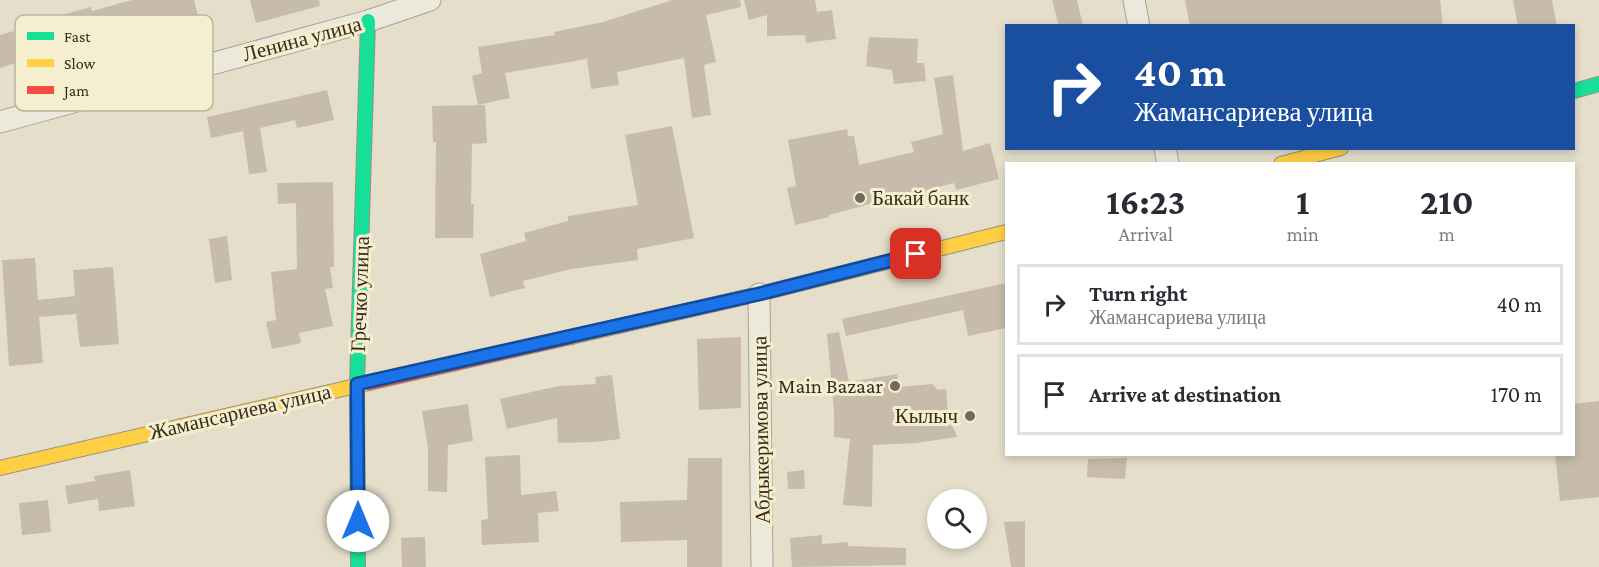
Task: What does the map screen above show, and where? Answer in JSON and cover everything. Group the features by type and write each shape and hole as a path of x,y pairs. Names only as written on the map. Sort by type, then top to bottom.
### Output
{"main road":[{"name":"Гречко улица","path":"358,567 357,384 368,21"},
{"path":"1575,91 1599,84"},
{"path":"1288,162 1334,150"},
{"name":"Жамансариева улица","path":"0,468 357,384 759,294 1005,232"}],"street":[{"name":"Ленина улица","path":"213,64 368,21 430,0"},
{"path":"1134,0 1139,24"},
{"name":"Ленина улица","path":"0,122 40,111"},
{"name":"Абдыкеримова улица","path":"759,294 762,567"}],"building":[{"path":"132,0 194,0 198,15 62,15 91,7 92,11"},
{"path":"250,0 319,0 320,6 256,23"},
{"path":"672,0 740,0 741,7 706,15 716,62 704,65 711,115 692,118 684,58 617,72 619,85 591,89 587,59 505,73 510,98 478,105 472,76 482,73 478,47 555,35 554,32 603,22"},
{"path":"744,0 815,0 817,12 832,10 836,39 806,43 805,35 767,36 767,15 749,20"},
{"path":"1052,0 1077,0 1083,24 1058,24"},
{"path":"1185,0 1440,0 1443,24 1190,24"},
{"path":"1513,0 1552,0 1557,24 1518,24"},
{"path":"14,31 15,63 0,68 0,35"},
{"path":"869,37 918,39 917,63 924,63 926,81 894,84 892,70 866,66"},
{"path":"953,75 963,151 990,143 999,179 956,190 954,183 923,191 922,189 880,199 881,201 829,215 829,217 795,225 787,188 796,186 788,140 847,129 848,136 854,136 859,165 914,152 911,142 943,134 934,78"},
{"path":"327,90 334,120 297,128 295,120 260,128 267,172 249,174 243,131 211,138 207,117"},
{"path":"485,105 487,143 472,144 473,238 435,238 436,142 433,142 432,106"},
{"path":"672,126 694,238 637,249 638,260 571,269 523,281 525,288 490,297 480,254 526,241 524,233 568,221 568,216 638,205 625,135"},
{"path":"333,182 334,267 330,267 333,288 325,289 333,326 299,333 301,343 272,349 266,322 276,320 271,272 297,269 296,203 278,204 277,183"},
{"path":"227,236 232,280 215,283 209,239"},
{"path":"35,258 38,300 75,296 73,270 113,267 119,344 80,347 76,314 39,317 43,363 9,366 2,260"},
{"path":"1005,283 1005,328 968,336 963,310 846,336 842,319"},
{"path":"839,332 849,382 897,374 899,387 932,384 938,390 946,389 948,415 957,437 916,443 873,445 872,507 843,505 850,439 834,437 834,410 827,334"},
{"path":"741,337 741,408 699,410 697,339"},
{"path":"612,375 620,439 558,443 557,418 507,429 500,399 559,386 596,384 595,377"},
{"path":"1599,401 1599,497 1560,501 1555,456 1575,456 1575,404"},
{"path":"468,404 473,441 448,445 447,492 428,491 428,448 422,411"},
{"path":"520,455 521,495 556,491 559,511 538,513 539,542 482,545 481,520 488,519 485,457"},
{"path":"688,458 722,458 722,567 687,567 687,540 621,542 620,502 687,500"},
{"path":"1127,458 1125,479 1087,477 1088,459"},
{"path":"130,470 135,506 99,511 98,499 68,504 65,486 95,481 94,476"},
{"path":"804,470 805,489 788,489 787,472"},
{"path":"48,500 51,532 22,535 19,503"},
{"path":"1025,521 1025,567 1011,567 1004,522"},
{"path":"822,535 822,544 848,542 848,546 906,548 906,565 792,567 790,538"},
{"path":"425,537 426,567 402,567 401,538"}],"traffic: fast":[{"path":"358,567 357,384 368,21"},
{"path":"1575,91 1599,84"}],"traffic: slow":[{"path":"1288,162 1334,150"},
{"path":"571,337 759,294 1005,232"},
{"path":"0,468 369,383"}],"traffic: jam":[{"path":"369,383 571,337"}],"place":[{"name":"Бакай банк","path":"860,198"},
{"name":"Main Bazaar","path":"895,386"},
{"name":"Кылыч","path":"970,416"}],"route":[{"path":"358,521 357,384 759,294 916,254"}]}
